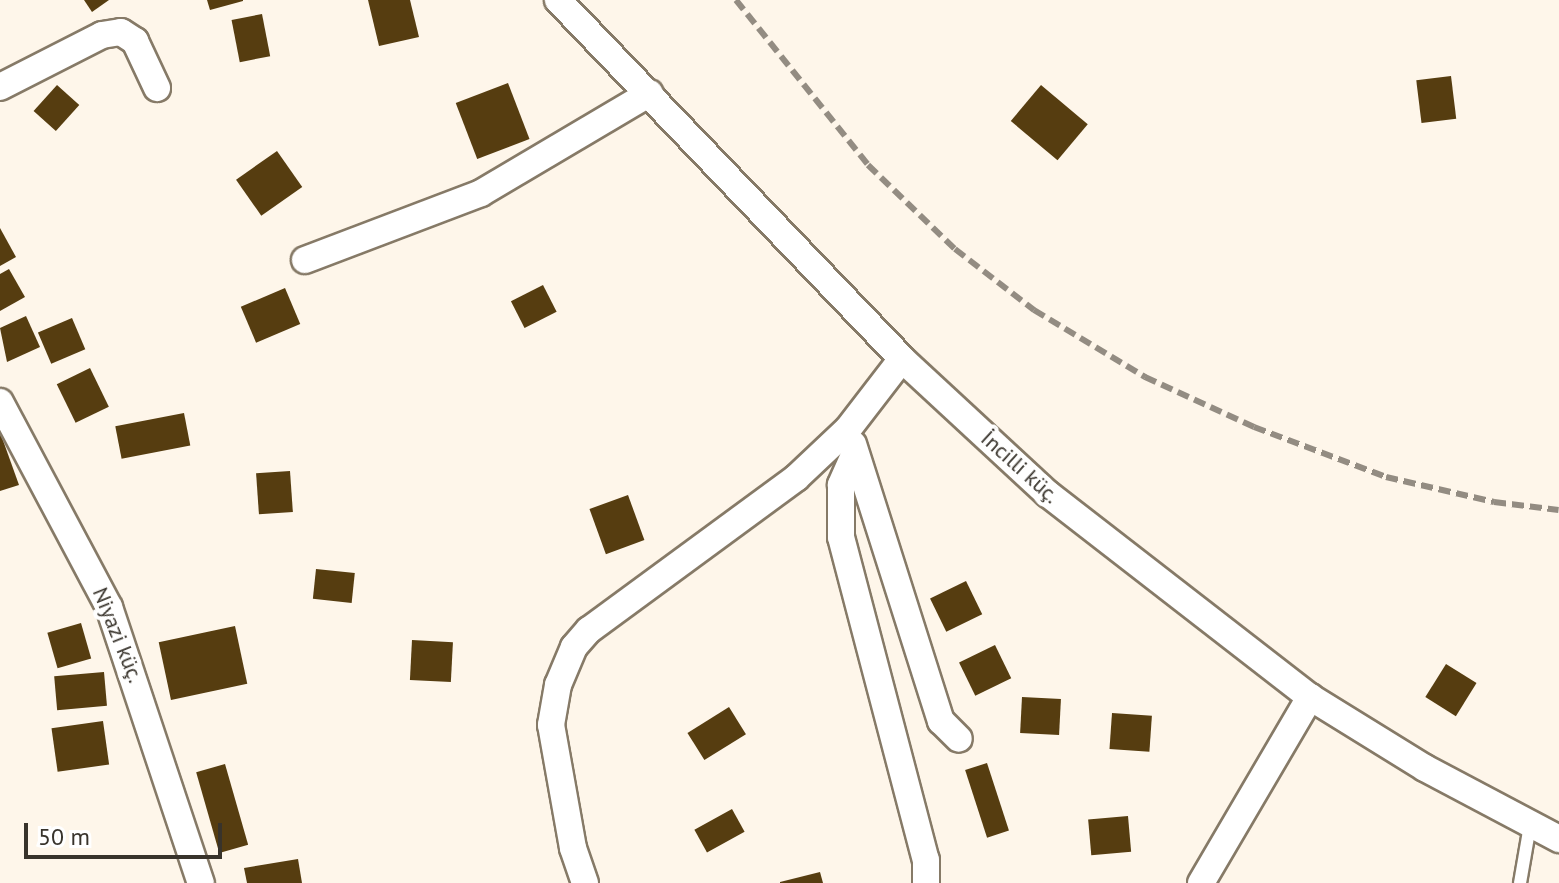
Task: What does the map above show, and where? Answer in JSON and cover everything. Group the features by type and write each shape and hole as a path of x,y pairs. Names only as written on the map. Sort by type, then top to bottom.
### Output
{"street":[{"name":"İncilli küç.","path":"558,0 902,359 1048,494 1310,697 1559,839"},
{"path":"0,87 102,35 121,32 135,41 157,88"},
{"path":"305,260 481,193 650,93"},
{"path":"902,359 852,441 841,485 841,537 926,860 926,883"},
{"name":"Niyazi küç.","path":"0,402 109,607 201,883"},
{"path":"852,441 941,721 959,739"},
{"path":"585,883 573,848 551,725 564,664 574,647 589,630 796,478 852,441"},
{"path":"1201,883 1310,697"}],"lane":[{"path":"1520,883 1530,825"}],"building":[{"path":"84,0 109,0 92,12"},
{"path":"207,0 243,0 243,1 210,10"},
{"path":"368,0 410,0 419,37 379,46"},
{"path":"262,14 270,56 240,62 232,20"},
{"path":"1451,76 1456,119 1422,123 1416,80"},
{"path":"508,83 530,139 477,159 456,103"},
{"path":"57,85 79,105 56,131 34,111"},
{"path":"1041,85 1088,124 1058,160 1011,121"},
{"path":"277,151 302,187 261,216 236,180"},
{"path":"0,228 16,257 0,266"},
{"path":"9,269 25,297 0,311 0,274"},
{"path":"543,285 557,312 525,328 511,301"},
{"path":"285,288 300,324 256,343 241,307"},
{"path":"26,316 40,347 7,362 0,328"},
{"path":"72,318 85,349 51,364 38,332"},
{"path":"90,368 109,407 76,423 57,384"},
{"path":"184,413 190,445 122,459 115,426"},
{"path":"0,432 19,485 0,491"},
{"path":"290,471 293,512 259,514 256,473"},
{"path":"628,495 644,540 606,554 589,509"},
{"path":"316,569 355,573 352,603 313,599"},
{"path":"966,581 982,614 946,632 930,599"},
{"path":"81,623 91,659 58,668 47,633"},
{"path":"235,626 247,684 171,700 159,642"},
{"path":"412,640 453,642 451,682 410,680"},
{"path":"995,645 1011,678 975,696 959,663"},
{"path":"1446,664 1477,683 1456,716 1425,697"},
{"path":"104,672 107,706 57,710 54,676"},
{"path":"1022,697 1061,699 1059,735 1020,733"},
{"path":"729,707 746,734 704,760 687,733"},
{"path":"1112,713 1152,716 1149,752 1109,749"},
{"path":"103,721 109,765 58,772 52,728"},
{"path":"987,763 1009,831 987,838 965,770"},
{"path":"225,764 248,845 219,853 196,772"},
{"path":"732,809 745,832 707,853 694,830"},
{"path":"1128,816 1131,852 1091,855 1088,819"},
{"path":"298,859 302,883 247,883 244,868"},
{"path":"820,872 823,883 780,883 780,882"}],"railway":[{"path":"736,0 868,165 955,249 1034,310 1145,377 1254,427 1386,477 1494,502 1559,510"}]}
